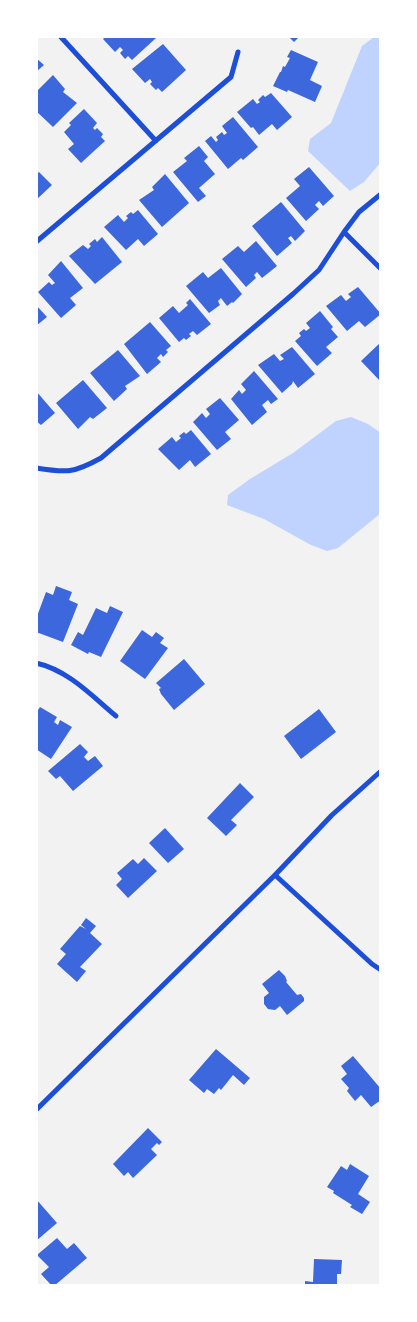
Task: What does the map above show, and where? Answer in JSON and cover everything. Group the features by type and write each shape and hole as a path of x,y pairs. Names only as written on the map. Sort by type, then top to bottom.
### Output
{"street":[{"path":"60,36 156,141"},
{"path":"36,242 230,77 238,52"},
{"path":"36,468 63,472 82,469 101,458 319,270 359,212 381,194"},
{"path":"344,232 381,269"},
{"path":"36,663 72,679 116,716"},
{"path":"36,1110 276,875 332,815 381,771"},
{"path":"276,875 372,964 381,970"}],"water":[{"path":"374,37 381,38 381,162 364,182 350,191 308,151 310,139 331,123 362,46"},
{"path":"351,417 368,424 381,433 381,513 338,548 327,551 311,545 264,519 227,505 228,495 250,479 293,453 336,421"}],"building":[{"path":"106,36 154,36 156,38 132,60 128,56 125,59 120,53 123,50 120,47 115,52 103,39"},
{"path":"288,36 300,36 294,42"},
{"path":"163,44 186,70 162,92 158,88 156,90 150,84 152,82 150,79 145,83 132,69"},
{"path":"291,50 318,62 310,80 322,86 315,102 288,90 287,92 273,86 283,66 285,67 290,58 287,57"},
{"path":"36,58 44,65 36,72"},
{"path":"53,75 65,89 63,92 77,103 53,127 36,111 36,92"},
{"path":"271,93 292,117 277,130 272,124 259,135 237,112 253,99 257,104 263,95 265,97"},
{"path":"84,109 97,123 93,128 95,130 97,128 103,134 101,137 105,141 81,163 68,149 74,144 64,132 71,125 69,123"},
{"path":"233,117 258,147 243,160 241,158 228,169 205,141 211,136 216,142 218,140 216,137 222,132 224,135 227,133 222,126"},
{"path":"199,146 208,157 204,161 215,174 199,188 206,196 198,202 173,172 187,161 184,158"},
{"path":"309,167 334,196 323,206 319,201 315,205 319,209 306,221 286,198 300,186 294,179"},
{"path":"39,172 52,185 36,200 36,175"},
{"path":"165,174 189,203 162,227 139,200 154,190 152,187"},
{"path":"281,202 305,231 295,241 291,236 288,238 292,243 277,256 252,226"},
{"path":"138,210 158,234 144,246 138,239 126,250 104,227 118,215 124,222 128,218 126,216"},
{"path":"102,237 122,262 95,284 69,256 83,245 88,249 91,246 89,244 95,239 97,242"},
{"path":"256,241 277,266 262,278 257,272 254,275 256,278 246,287 222,259 238,246 244,252"},
{"path":"61,261 83,288 70,298 76,305 61,318 38,292 49,282 52,285 55,283 48,275"},
{"path":"221,268 242,294 227,306 221,298 218,301 220,305 209,313 186,286 203,272 208,278"},
{"path":"358,287 381,314 365,327 359,321 347,331 326,306 341,295 346,301 351,297 348,294"},
{"path":"190,299 211,324 197,335 193,331 186,340 184,338 179,342 159,318 173,306 179,313 188,305 186,303"},
{"path":"36,305 47,317 36,326"},
{"path":"320,311 333,327 331,329 338,337 326,347 332,353 317,366 295,341 301,336 299,333 304,329 306,331 310,328 306,323"},
{"path":"150,322 171,346 166,350 168,352 163,357 161,354 157,358 161,362 147,374 124,344"},
{"path":"381,342 381,382 361,361"},
{"path":"292,347 315,374 298,388 293,381 282,393 258,365 274,354 280,361 284,359 280,355"},
{"path":"118,350 140,376 125,386 127,389 114,401 90,373"},
{"path":"254,371 278,399 271,404 268,400 262,405 267,412 252,425 231,399 239,390 242,394 246,390 241,384"},
{"path":"83,380 107,408 93,419 90,417 78,429 56,403"},
{"path":"36,391 55,413 41,425 36,421"},
{"path":"220,398 239,420 225,432 231,439 217,450 193,422 202,413 206,418 210,414 206,409"},
{"path":"191,430 211,454 195,467 190,460 179,470 158,449 172,437 176,442 184,432 186,434"},
{"path":"56,586 72,592 69,600 78,604 63,642 36,632 36,619 46,592 53,595"},
{"path":"110,606 123,612 101,657 89,652 88,654 71,645 78,632 83,635 96,608 107,613"},
{"path":"142,630 152,637 156,632 164,638 160,643 168,648 145,679 120,661"},
{"path":"184,659 205,684 174,710 161,694 159,689 161,688 156,683"},
{"path":"40,707 57,717 54,722 58,725 60,720 72,727 51,759 36,749 36,724 38,721 36,713"},
{"path":"319,709 336,732 301,759 284,736"},
{"path":"80,744 88,752 84,757 88,761 95,756 103,766 73,791 60,776 56,779 48,771"},
{"path":"240,783 254,797 231,820 237,825 226,836 207,818"},
{"path":"165,828 184,849 168,863 149,843"},
{"path":"144,858 157,871 128,898 116,885 122,879 117,873 133,859 138,864"},
{"path":"86,918 96,926 90,933 102,944 80,967 86,971 77,982 57,964 66,954 60,949 80,926 86,929 81,925"},
{"path":"279,970 297,995 301,994 304,998 304,1001 287,1015 280,1006 275,1010 268,1009 264,1004 264,997 269,993 262,984"},
{"path":"216,1049 250,1078 244,1085 233,1075 221,1090 219,1088 214,1094 207,1089 204,1093 189,1080"},
{"path":"353,1056 381,1089 381,1100 371,1107 361,1095 355,1101 347,1091 349,1088 341,1079 347,1074 341,1066"},
{"path":"148,1128 162,1142 159,1145 157,1143 151,1149 157,1155 133,1178 128,1172 124,1176 113,1164"},
{"path":"350,1164 369,1176 358,1194 370,1202 362,1214 350,1207 352,1205 327,1187 341,1166 347,1170"},
{"path":"36,1199 57,1223 36,1241"},
{"path":"57,1238 67,1249 74,1243 87,1258 52,1286 41,1274 49,1267 37,1255"},
{"path":"314,1259 342,1260 341,1274 337,1274 337,1286 305,1286 305,1281 313,1282"}]}
